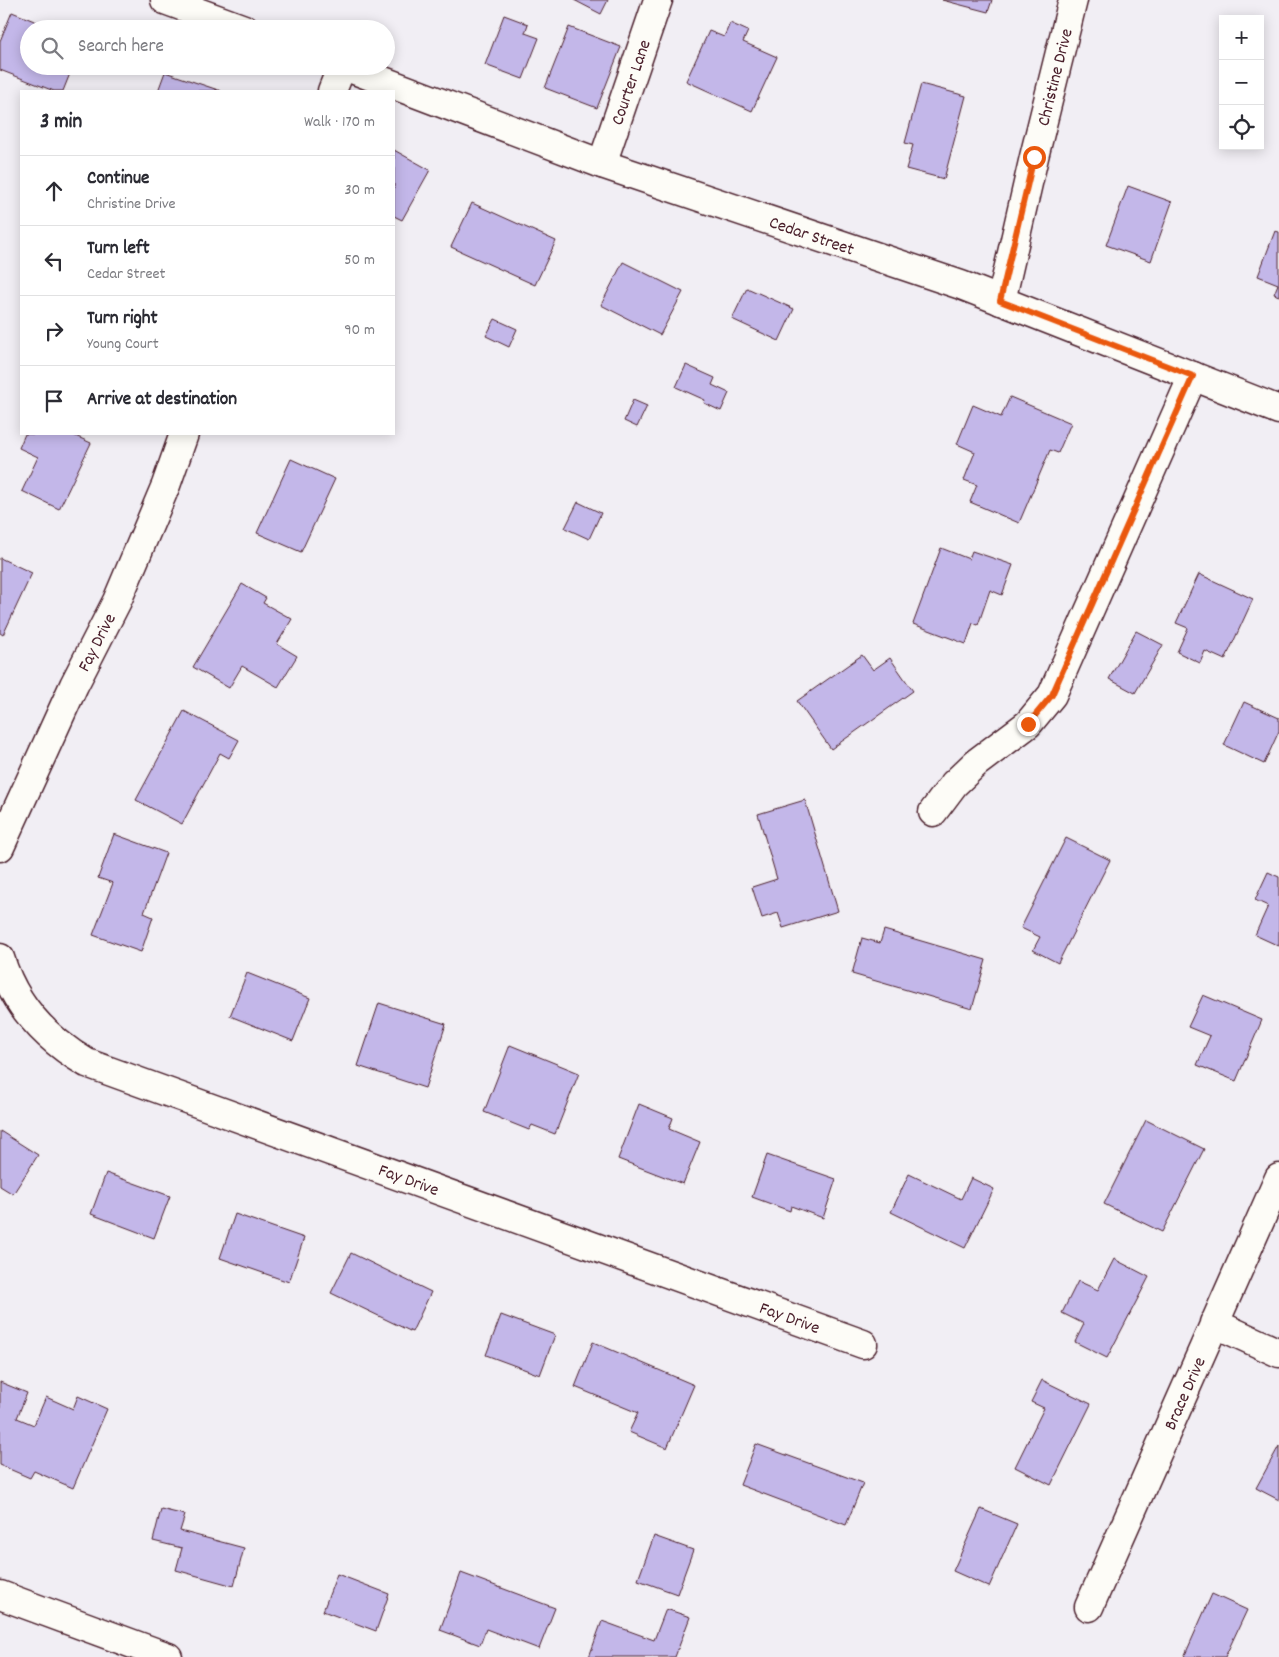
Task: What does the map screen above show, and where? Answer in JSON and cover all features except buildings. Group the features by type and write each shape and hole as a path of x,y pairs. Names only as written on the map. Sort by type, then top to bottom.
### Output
{"street":[{"path":"165,0 219,20"},
{"name":"Courter Lane","path":"602,164 658,0"},
{"name":"Christine Drive","path":"1000,301 1074,0"},
{"path":"332,90 339,75"},
{"name":"Cedar Street","path":"367,75 602,164 961,285 1279,410"},
{"path":"933,812 954,784 976,763 1028,724 1052,695 1193,376"},
{"name":"Fay Drive","path":"0,848 74,685 117,601 166,485 184,435"},
{"name":"Fay Drive","path":"0,958 5,974 25,1010 53,1040 87,1063 864,1344"},
{"name":"Brace Drive","path":"1089,1607 1279,1178"},
{"path":"1214,1323 1279,1353"},
{"path":"0,1594 168,1657"}],"route":[{"path":"1028,724 1052,695 1193,376 1000,301 1034,157"}]}
